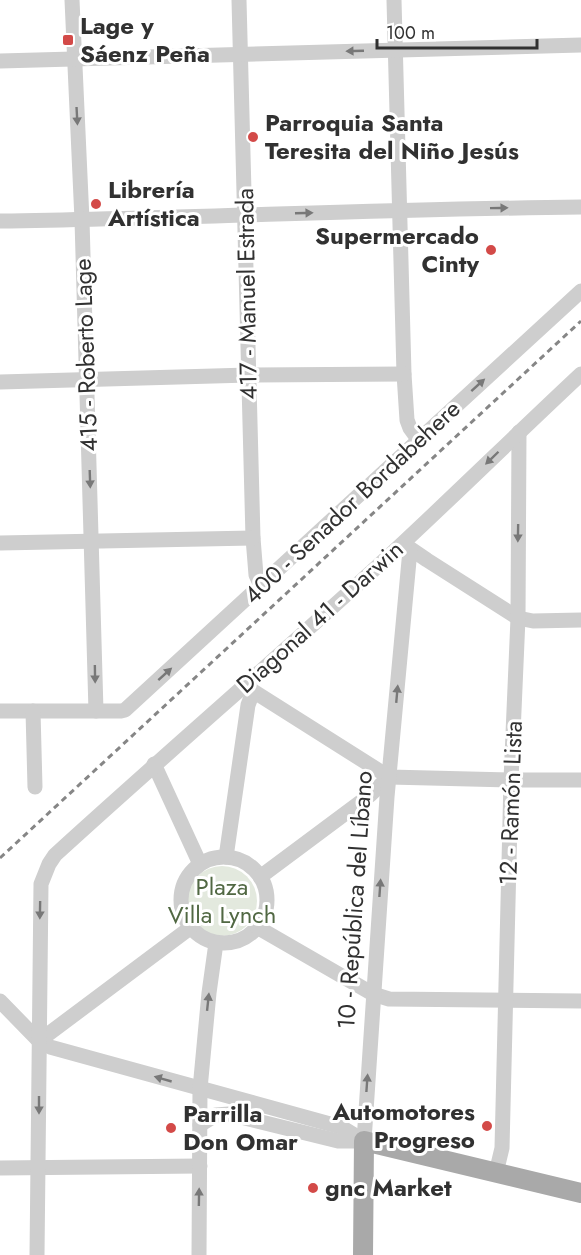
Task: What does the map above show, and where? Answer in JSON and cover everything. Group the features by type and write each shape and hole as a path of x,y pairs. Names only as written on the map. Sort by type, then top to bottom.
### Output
{"main road":[{"path":"364,1141 581,1193"},
{"name":"10 - República del Líbano","path":"363,1255 364,1141"}],"street":[{"name":"415 - Roberto Lage","path":"72,0 82,220 96,711"},
{"name":"417 - Manuel Estrada","path":"239,0 253,538 256,575 261,586"},
{"path":"394,0 404,374 407,420 418,440"},
{"path":"0,61 581,45"},
{"path":"0,221 245,216 399,209 581,207"},
{"name":"400 - Senador Bordabehere","path":"96,711 125,710 581,291"},
{"path":"0,382 249,375 404,374"},
{"name":"Diagonal 41 - Darwin","path":"39,1041 41,884 55,855 154,764 249,689 407,546 519,432 581,374"},
{"name":"12 - Ramón Lista","path":"496,1173 502,1148 511,780 518,618 519,432"},
{"path":"0,543 253,538"},
{"path":"407,546 518,618 534,621 581,621"},
{"name":"10 - República del Líbano","path":"364,1141 407,546"},
{"path":"226,857 249,689 389,777 581,780"},
{"path":"0,711 96,711"},
{"path":"33,711 35,787"},
{"path":"154,764 200,864"},
{"path":"260,877 370,795 389,777"},
{"path":"217,857 226,857 241,860 250,865 260,877 267,898 266,911 257,927 241,940 216,943 197,935 190,928 182,913 181,893 188,875 200,864 217,857"},
{"path":"257,927 373,994 389,999 581,1001"},
{"path":"39,1041 190,928"},
{"path":"199,1255 200,1089 216,943"},
{"path":"0,1001 39,1041 50,1047 341,1127 364,1141"},
{"path":"37,1255 39,1041"},
{"path":"200,1125 216,1115 229,1114 338,1141 364,1141"},
{"path":"0,1168 200,1166"}],"green space":[{"name":"Plaza Villa Lynch","path":"222,866 235,869 247,876 254,888 257,901 254,914 247,926 235,933 222,936 209,933 197,926 190,914 187,901 190,888 197,876 209,869"}],"railway":[{"path":"0,858 581,321"}],"place":[{"name":"Lage y Sáenz Peña","path":"68,40"},
{"name":"Parroquia Santa Teresita del Niño Jesús","path":"253,137"},
{"name":"Librería Artística","path":"96,204"},
{"name":"Supermercado Cinty","path":"491,250"},
{"name":"Automotores Progreso","path":"487,1126"},
{"name":"Parrilla Don Omar","path":"171,1128"},
{"name":"gnc Market","path":"313,1188"}]}
